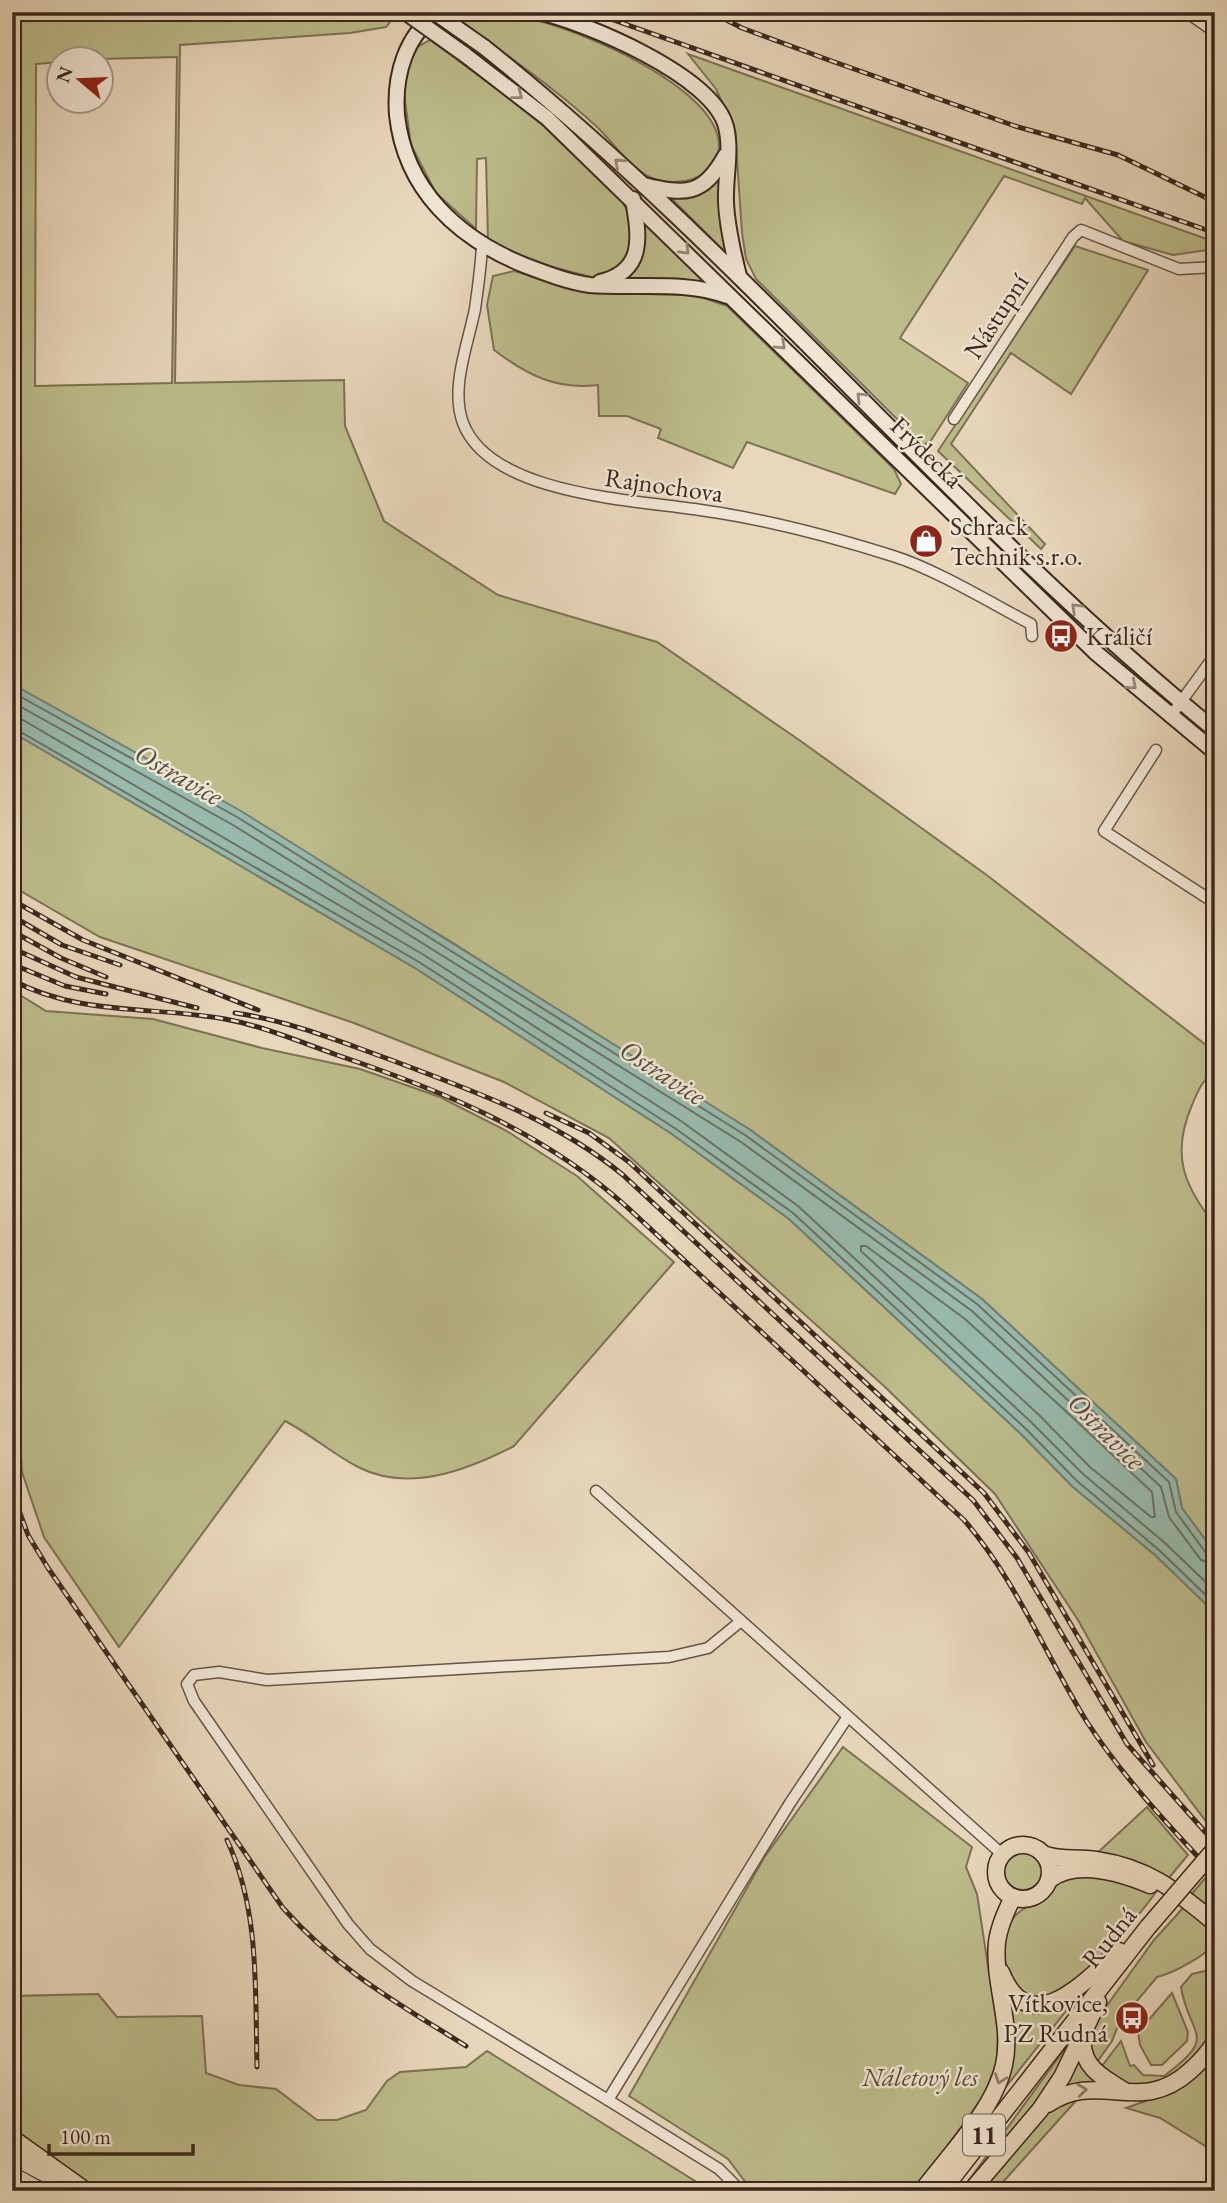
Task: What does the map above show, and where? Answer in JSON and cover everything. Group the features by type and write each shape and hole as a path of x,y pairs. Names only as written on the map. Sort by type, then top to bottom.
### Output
{"main road":[{"name":"Frýdecká","path":"405,12 547,118 1095,652 1170,718 1215,752"},
{"name":"Frýdecká","path":"434,12 484,47 557,105 739,278 1088,620 1215,730"},
{"path":"439,12 416,34 401,65 396,97 400,135 414,174 425,193 448,219 482,246 541,272 589,285 683,286 732,297"},
{"path":"538,12 617,40 688,81 710,101 724,121 728,152 727,213 739,278"},
{"path":"641,184 667,191 691,191 710,179 728,152"},
{"path":"589,285 618,276 634,259 637,234 633,199"},
{"path":"1215,1923 1166,1883 1144,1872 1094,1859 1066,1860 1024,1846 1013,1848 1003,1855 997,1876 1002,1888 1013,1897 1034,1896 1049,1880 1067,1871 1085,1870 1141,1882 1185,1906 1215,1932"},
{"name":"Rudná","path":"942,2191 1148,1927 1215,1849"},
{"path":"1043,1854 1049,1866 1049,1880"},
{"path":"922,2191 989,2103 1004,2068 1007,2035 998,1963 999,1930 1013,1897"},
{"path":"998,1963 1009,1987 1017,1997 1033,2003 1048,2004 1067,1996 1148,1927"},
{"path":"971,2191 1040,2110 1062,2077 1083,2036 1090,2015 1122,1960"},
{"path":"1083,2036 1083,2052 1090,2065 1128,2093"},
{"path":"1040,2110 1065,2093 1079,2089 1145,2094 1171,2086 1213,2047"},
{"path":"12,2138 86,2191"},
{"path":"12,2156 80,2191"},
{"path":"12,2175 41,2191"},
{"path":"12,2188 19,2191"}],"street":[{"path":"1186,12 1215,32"},
{"name":"Nástupní","path":"954,419 1073,237 1081,230 1179,269 1215,267"},
{"name":"Rajnochova","path":"482,246 480,277 460,380 459,405 466,430 484,454 556,487 588,496 708,511 897,557 1031,624 1032,636"},
{"path":"1170,718 1215,655"},
{"path":"1156,750 1104,831 1215,903"},
{"path":"596,1491 1003,1855"},
{"path":"741,1622 708,1648 669,1657 267,1681 206,1672 194,1675 187,1684 194,1700 337,1908 370,1949 412,1981 719,2169 741,2191"},
{"path":"608,2100 790,1803 847,1718"}],"green space":[{"path":"12,12 386,12 394,17 386,27 350,33 180,45 175,383 344,380 345,426 384,521 498,595 657,642 988,876 1215,1052 1215,1069 1199,1090 1186,1123 1182,1154 1188,1182 1215,1225 1215,1553 1182,1508 1176,1479 982,1299 749,1129 662,1077 450,941 139,755 12,684","holes":["46,46 116,46 116,59 177,57 172,383 35,386 36,64 46,63"]},
{"path":"481,13 534,20 583,36 644,65 672,83 696,103 713,124 719,145 717,157 711,167 703,174 681,182 668,182 646,175 632,165 597,127 563,97 455,16"},
{"path":"430,40 529,112 618,194 631,218 632,239 625,263 598,279 534,262 488,240 486,158 477,159 476,229 436,193 411,145 402,79 412,50"},
{"path":"688,54 1215,242 1215,249 1173,255 1123,241 1085,198 1082,204 1004,176 900,338 968,383 930,442 923,445 756,279 746,259 742,233 735,130 716,89"},
{"path":"722,172 730,257 670,197 699,192"},
{"path":"642,218 709,284 618,282"},
{"path":"1075,246 1148,270 1071,394 1011,353 951,444 1045,544 1041,549 938,451"},
{"path":"514,271 588,293 695,295 727,306 894,469 901,484 895,494 747,442 733,468 658,438 661,429 627,416 599,416 598,385 569,385 543,379 518,367 494,350 487,305 493,276"},
{"path":"12,732 415,968 672,1134 789,1219 1020,1433 1072,1486 1155,1555 1215,1613 1215,1823 1211,1828 1146,1742 1078,1620 995,1494 884,1386 609,1138 504,1082 354,1023 100,937 12,886"},
{"path":"12,990 46,1011 153,1019 262,1048 360,1069 440,1097 505,1130 577,1176 674,1262 514,1446 477,1463 438,1475 417,1478 377,1475 349,1462 285,1421 119,1647 44,1537 22,1472 12,1306"},
{"name":"Náletový les","path":"843,1747 972,1847 966,1867 977,1894 998,2031 997,2062 984,2095 915,2191 752,2191 728,2159 629,2096 764,1858"},
{"path":"1147,1807 1188,1855 1168,1879 1095,1855"},
{"path":"1023,1852 1037,1857 1042,1871 1037,1885 1023,1890 1009,1885 1004,1871 1009,1857"},
{"path":"1082,1872 1156,1892 1107,1951 1075,1983 1052,1998 1038,1998 1016,1985 1005,1962 1004,1948 1010,1923 1021,1910 1044,1898 1058,1882"},
{"path":"1207,1876 1215,1884 1215,1917 1190,1896"},
{"path":"1184,1907 1208,1927 1213,1944 1188,1964 1157,1977 1120,2021 1112,2041 1095,2065 1089,2057 1088,2032 1154,1940"},
{"path":"1205,1971 1215,1975 1215,2024 1204,2045 1185,2065 1162,2080 1139,2086 1123,2083 1099,2070 1121,2041 1130,2066 1134,2065 1143,2075 1164,2076 1181,2062 1196,2043 1196,2035 1181,1987 1192,1974"},
{"path":"1004,1990 1016,2001 1081,1992 1001,2093"},
{"path":"1172,1993 1188,2032 1187,2041 1162,2065 1151,2065 1140,2045 1138,2032"},
{"path":"98,1994 117,2017 202,2016 206,2073 239,2085 276,2089 317,2120 337,2120 366,2110 387,2081 400,2072 466,2067 487,2051 711,2191 100,2191 12,2131 12,1996"},
{"path":"1070,2042 1050,2088 965,2191 961,2191"},
{"path":"1079,2055 1105,2085 1063,2087"},
{"path":"1215,2058 1215,2152 1160,2118 1126,2108 1185,2084"},
{"path":"1082,2094 995,2191 980,2191 1048,2111"}],"water":[{"name":"Ostravice","path":"12,684 241,811 749,1129 982,1299 1176,1479 1182,1508 1215,1553 1215,1613 1155,1555 1072,1486 1020,1433 789,1219 672,1134 415,968 12,732"}],"railway":[{"path":"591,12 1215,233"},
{"path":"711,12 742,28 1015,126 1118,155 1215,202"},
{"path":"12,900 83,940 258,1010"},
{"path":"12,916 62,945 120,965"},
{"path":"12,931 61,958 106,977"},
{"path":"12,948 76,977 197,1008"},
{"path":"12,964 65,986 106,994"},
{"path":"12,980 37,991 90,1005 225,1019 281,1035 415,1083 490,1116 561,1156 594,1180 627,1207 964,1520 983,1543 1015,1593 1072,1697 1101,1742 1148,1801 1215,1875"},
{"path":"235,1013 316,1033 484,1096 542,1122 597,1155 623,1175 973,1500 1017,1558 1127,1744 1215,1843"},
{"path":"546,1113 589,1133 629,1162 984,1493 1029,1553 1153,1765"},
{"path":"12,1491 28,1535 48,1568 283,1908 347,1968 466,2046"},
{"path":"227,1840 245,1895 254,1951 257,2067"}],"place":[{"name":"Schrack Technik s.r.o.","path":"926,541"},
{"name":"Králičí","path":"1061,636"},
{"name":"Vítkovice, PZ Rudná","path":"1132,2018"}]}
